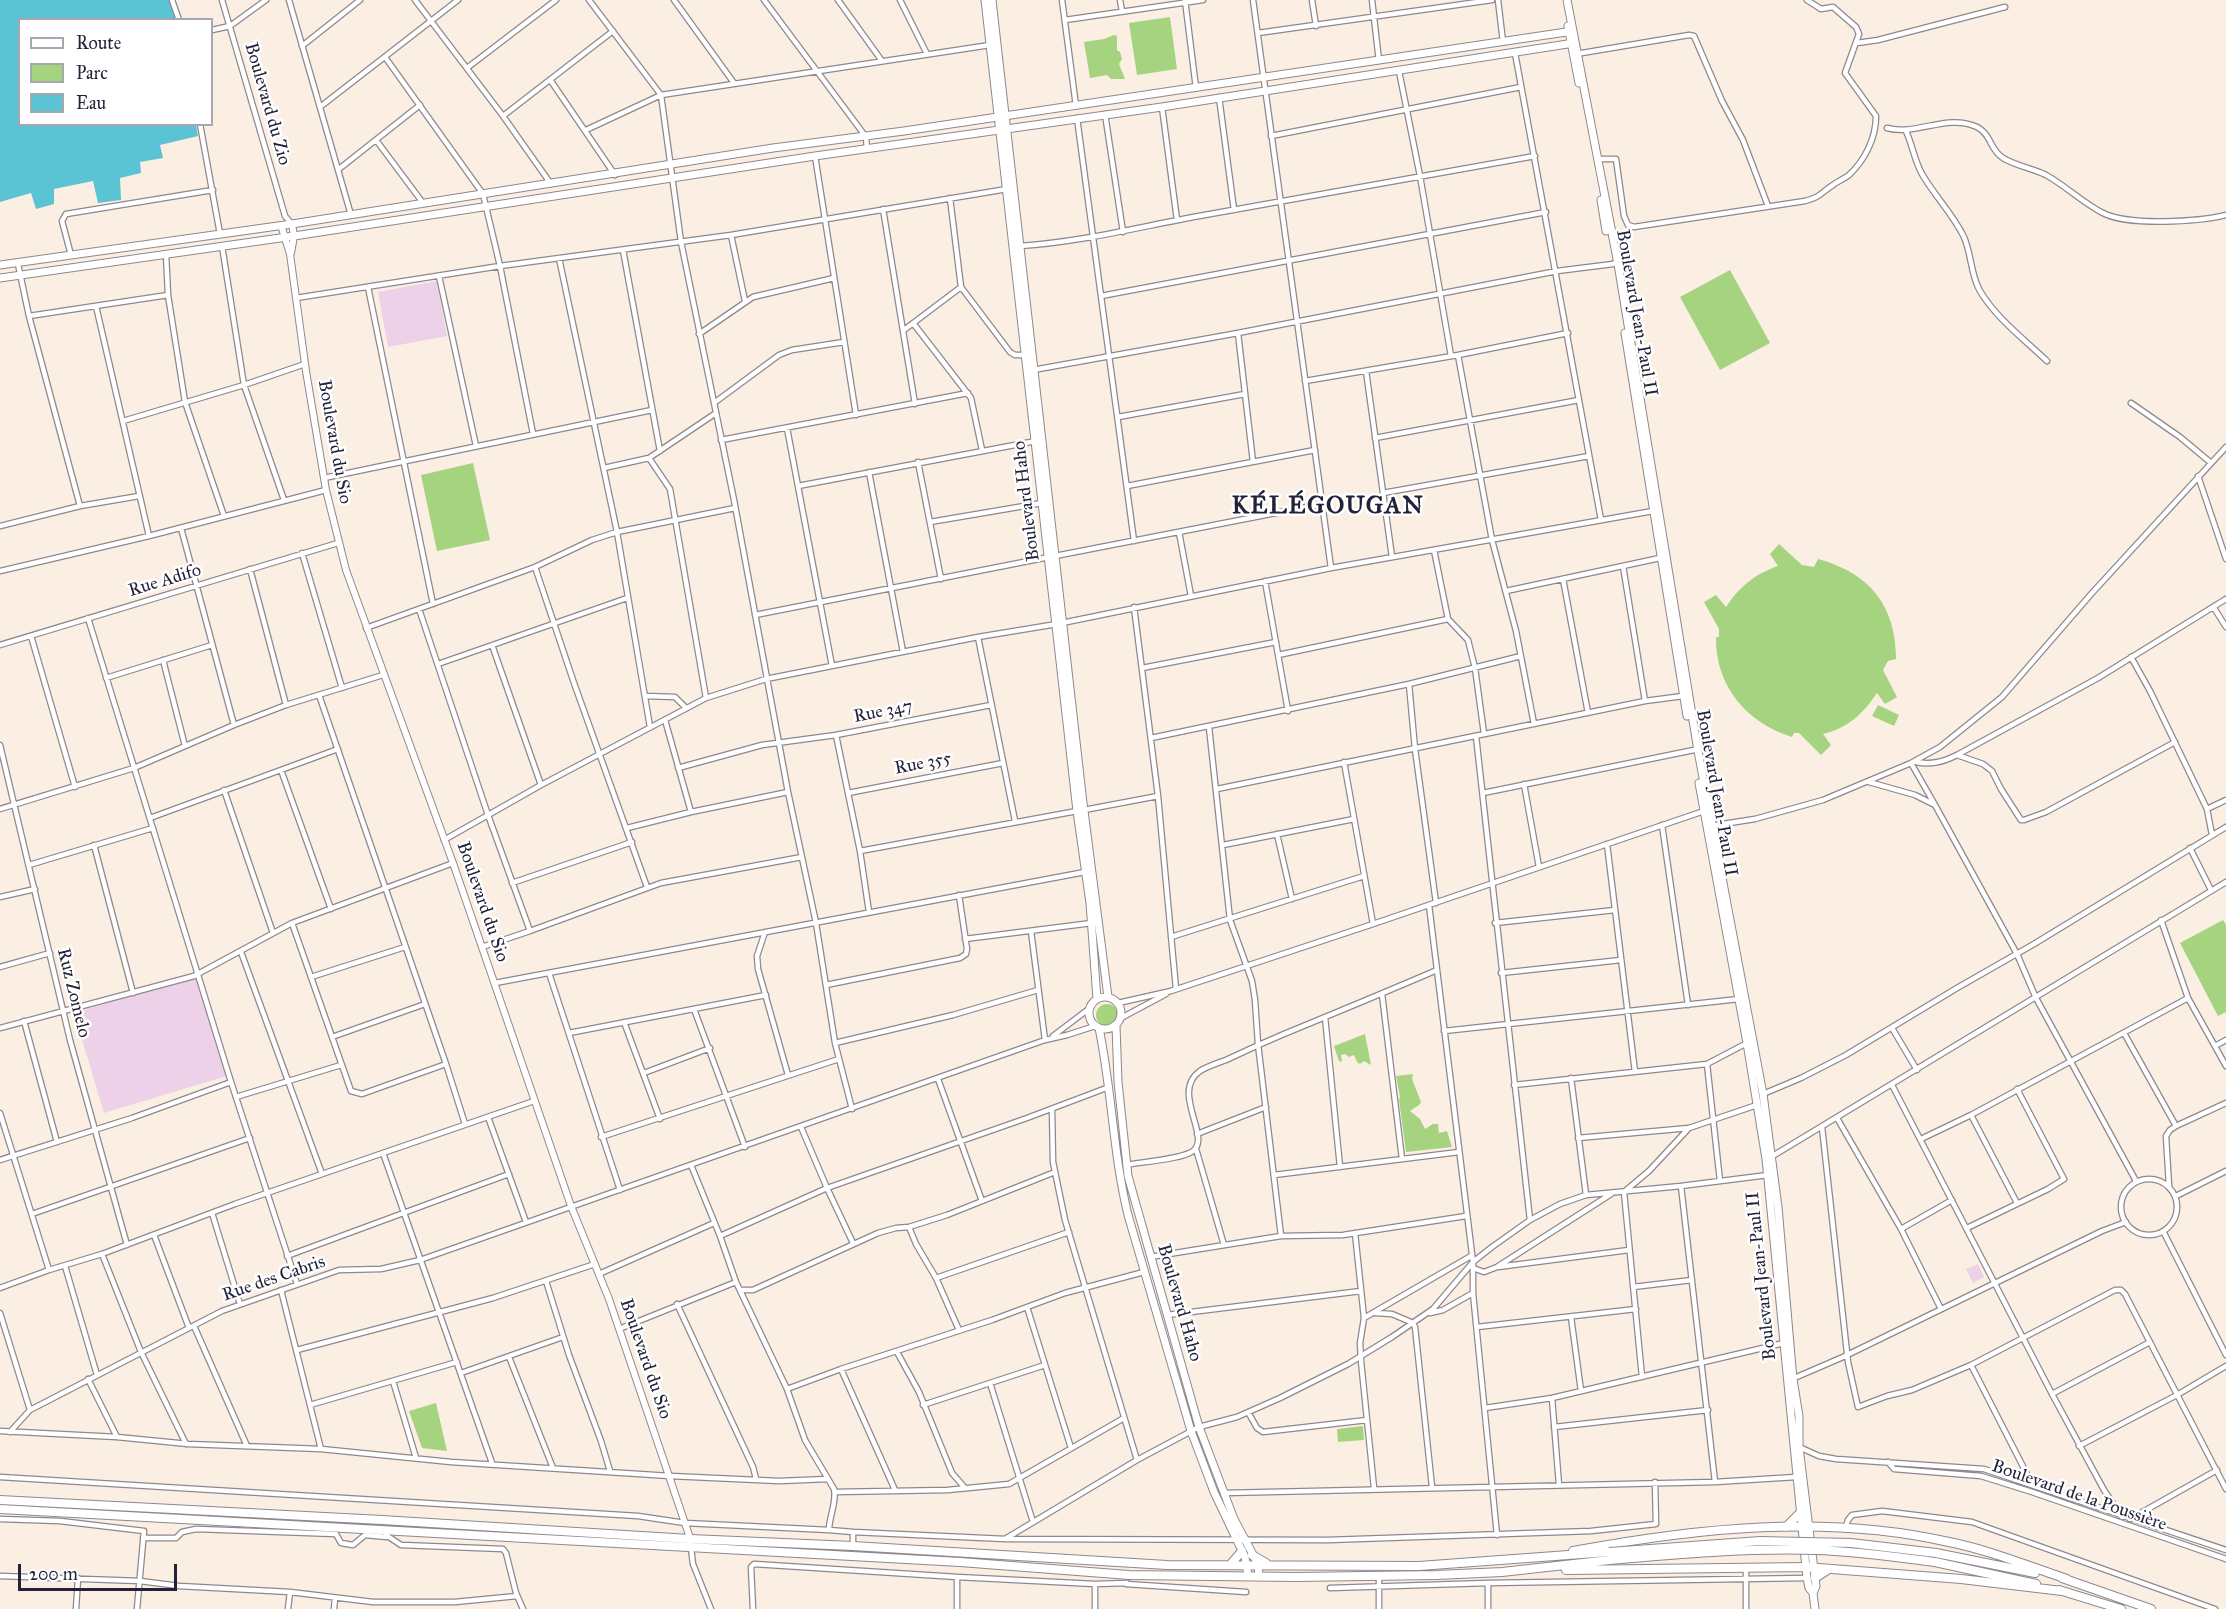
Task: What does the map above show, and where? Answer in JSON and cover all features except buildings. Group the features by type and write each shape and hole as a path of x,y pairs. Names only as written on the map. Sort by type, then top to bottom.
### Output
{"main road":[{"name":"Boulevard Haho","path":"985,0 1020,246 1031,370 1081,810 1108,997"},
{"name":"Boulevard Haho","path":"992,0 1002,116"},
{"name":"Boulevard Jean-Paul II","path":"1565,0 1615,263 1683,696 1704,811 1709,826 1763,1094 1768,1175 1784,1342 1799,1416 1805,1525 1809,1568 1816,1586 1813,1593 1815,1609"},
{"path":"0,265 292,224 615,175 773,148 866,137 1571,32"},
{"path":"0,278 294,236 815,156 1162,107 1574,43"},
{"name":"Boulevard Jean-Paul II","path":"1576,54 1598,159 1709,826 1781,1239 1799,1514 1805,1525"},
{"name":"Boulevard Haho","path":"1004,129 1007,189 1026,355 1031,370"},
{"name":"Boulevard Haho","path":"1081,810 1097,999"},
{"path":"1108,997 1118,1003 1122,1012 1116,1026 1108,1029 1097,1027 1090,1018 1090,1008 1097,999 1108,997"},
{"name":"Boulevard Haho","path":"1116,1026 1118,1082 1126,1165 1199,1427 1240,1540 1248,1576"},
{"name":"Boulevard Haho","path":"1097,1027 1105,1052 1120,1182 1144,1272 1201,1458 1240,1540 1258,1564 1259,1576"},
{"path":"1201,1458 1209,1455"},
{"path":"0,1500 393,1521 1129,1575 1379,1576 1448,1575 1532,1569 1809,1568 1961,1579 2062,1591"},
{"path":"0,1509 385,1534 691,1544 853,1546 1108,1563 1230,1565 1419,1566 1474,1563 1543,1556 1695,1532 1805,1525 1886,1532 1949,1542 1989,1552 2151,1609"},
{"path":"1786,1527 1799,1514"},
{"path":"1532,1569 1609,1556 1760,1541 1851,1543 1936,1553 2067,1579"},
{"path":"1543,1556 1794,1550 1848,1552 1935,1562 2017,1579 2121,1609"},
{"path":"1230,1565 1242,1551"},
{"path":"1252,1555 1270,1564"},
{"path":"1811,1578 1829,1569"}],"street":[{"path":"172,0 178,18"},
{"name":"Boulevard du Zio","path":"222,0 285,216 292,224"},
{"path":"213,30 230,26 266,0"},
{"path":"289,0 351,215"},
{"path":"302,46 360,0"},
{"path":"415,0 503,116 551,184"},
{"path":"320,107 458,0"},
{"path":"467,68 556,0"},
{"path":"589,0 660,94 681,242 722,440 788,792 816,922 835,1042 852,1109"},
{"path":"674,0 734,83"},
{"path":"764,0 866,137 867,149"},
{"path":"838,0 882,61"},
{"path":"909,0 901,1 927,54"},
{"path":"1062,0 1076,106"},
{"path":"1120,0 1122,11"},
{"path":"1065,20 1203,0"},
{"path":"1253,0 1331,568"},
{"path":"1312,0 1316,26"},
{"path":"1372,0 1379,61"},
{"path":"1436,0 1437,8"},
{"path":"1258,33 1492,0"},
{"path":"1498,0 1503,42"},
{"path":"1598,159 1616,159 1624,216 1628,225 1634,227 1817,198 1824,194 1830,186 1848,176 1867,152 1876,124 1876,116 1845,73 1859,34 1856,27 1833,7 1816,8 1808,0"},
{"path":"1827,7 1830,0"},
{"path":"1185,1 1196,88"},
{"path":"1857,44 2005,8"},
{"path":"503,116 614,32"},
{"path":"1576,54 1694,36 1722,101 1743,140 1768,206"},
{"path":"586,130 660,94 990,45"},
{"path":"1515,53 1557,271 1601,520"},
{"path":"386,57 483,194 500,266 533,434"},
{"path":"1399,71 1420,176 1451,356"},
{"path":"551,81 615,175"},
{"path":"1271,136 1521,87"},
{"path":"1219,97 1234,210"},
{"path":"339,169 420,105"},
{"path":"1162,107 1177,220"},
{"path":"1105,114 1123,232"},
{"path":"1077,118 1134,541"},
{"path":"1887,128 1906,131 1935,123 1961,123 1977,127 1987,135 1992,148 2000,157 2048,177 2116,219 2156,222 2198,220 2226,215"},
{"path":"200,126 220,234"},
{"path":"1906,131 1914,147 1920,171 1962,235 1971,258 1974,278 1981,292 2010,327 2047,361"},
{"path":"376,140 423,203"},
{"path":"815,156 856,415"},
{"path":"1020,246 1056,244 1093,238 1177,220 1535,156"},
{"path":"296,298 500,266 731,235 1007,189"},
{"path":"71,255 62,221 66,214 213,190"},
{"path":"950,198 961,287 1010,352 1015,355 1026,355"},
{"path":"883,209 915,404"},
{"path":"1101,296 1545,212"},
{"path":"281,225 285,216"},
{"name":"Boulevard du Sio","path":"290,254 294,236 292,224"},
{"name":"Boulevard du Sio","path":"281,225 290,254 324,478 338,543 366,628 453,862 571,1206 619,1329 691,1544"},
{"path":"731,235 745,301"},
{"path":"222,246 244,385 284,500"},
{"path":"623,250 660,451"},
{"path":"166,254 168,295 185,402 224,516"},
{"path":"559,258 617,532 650,727"},
{"path":"1031,370 1238,333 1557,271 1615,263"},
{"path":"18,264 29,316 80,506"},
{"path":"439,276 476,446"},
{"path":"699,334 745,301 763,293 834,278"},
{"path":"368,287 433,604"},
{"path":"904,330 961,287"},
{"path":"29,316 168,295"},
{"path":"96,306 149,536"},
{"path":"913,323 968,393 974,409 982,450"},
{"path":"1238,333 1253,462"},
{"path":"1305,381 1458,355 1568,333"},
{"path":"714,404 779,355 792,350 844,342"},
{"path":"1458,355 1492,540 1521,656 1534,724"},
{"path":"123,421 306,364"},
{"path":"1366,371 1392,557"},
{"path":"722,440 968,393"},
{"path":"1118,417 1245,394"},
{"path":"1375,438 1579,400"},
{"path":"2132,403 2180,437 2210,462"},
{"path":"324,478 652,410"},
{"path":"604,468 649,458 716,413"},
{"path":"787,428 832,666"},
{"path":"798,486 1039,441"},
{"path":"1709,826 1755,819 1800,807 1869,782 1913,763 1940,747 2002,697 2092,593 2226,447"},
{"path":"1127,486 1315,450"},
{"path":"1383,493 1589,456"},
{"path":"649,458 670,489 706,698"},
{"path":"918,462 940,579"},
{"path":"868,472 903,652"},
{"path":"2198,476 2226,559"},
{"path":"0,571 149,536 326,490"},
{"path":"0,526 80,506 139,496"},
{"path":"755,615 1322,504"},
{"path":"930,522 1047,505"},
{"path":"366,628 535,567 592,540 617,532 735,508"},
{"path":"444,840 600,753 706,698 766,679 1331,568 1653,511"},
{"path":"181,528 234,725"},
{"path":"1179,532 1191,596"},
{"name":"Rue Adifo","path":"0,645 338,543"},
{"path":"1434,550 1448,619 1467,640 1475,668 1484,734"},
{"path":"302,553 342,688"},
{"path":"1506,591 1660,558"},
{"path":"1623,566 1645,701"},
{"path":"535,567 647,888"},
{"path":"250,569 286,705"},
{"path":"1563,579 1588,713"},
{"path":"1264,581 1288,711"},
{"path":"438,664 627,598"},
{"path":"1913,763 1930,764 1957,755 2131,657 2226,600"},
{"path":"1134,608 1158,796 1171,937 1173,990"},
{"path":"2214,608 2226,627"},
{"path":"419,609 488,815 531,931"},
{"path":"88,618 231,1082 297,1284"},
{"path":"1278,655 1448,619"},
{"path":"32,636 75,787"},
{"path":"978,637 1015,821"},
{"path":"1142,668 1276,642"},
{"path":"106,678 212,645"},
{"path":"492,645 541,785"},
{"path":"1151,738 1288,711 1521,656"},
{"path":"2131,657 2207,809 2212,835"},
{"path":"163,660 185,746"},
{"path":"0,809 134,768 286,705 383,675"},
{"path":"1409,684 1415,749 1436,903"},
{"path":"320,695 465,1124"},
{"path":"645,696 675,697 686,708"},
{"path":"1217,789 1645,701 1683,696"},
{"name":"Rue 347","path":"678,768 753,747 836,735 991,705"},
{"path":"665,720 691,812"},
{"path":"1209,727 1230,920 1247,965 1255,1000 1258,1044 1281,1236"},
{"path":"836,735 870,912"},
{"path":"1476,736 1495,923 1530,1220"},
{"path":"1957,755 1983,764 1992,771 2007,800 2021,820 2024,820 2046,812 2175,742"},
{"name":"Ruz Zomelo","path":"0,745 63,1011 127,1245"},
{"path":"150,818 338,749"},
{"path":"1483,793 1694,750"},
{"path":"1344,762 1373,924"},
{"name":"Rue 355","path":"848,793 1003,763"},
{"path":"1913,763 2017,954 2036,998 2136,1182"},
{"path":"281,770 331,909"},
{"path":"0,773 7,771"},
{"path":"1869,782 1915,795 1935,805"},
{"path":"1524,784 1539,867"},
{"path":"224,790 273,933"},
{"path":"627,828 788,792"},
{"path":"860,851 1158,796"},
{"path":"2207,809 2226,800"},
{"path":"1118,1003 1173,990 1704,811"},
{"path":"1222,845 1354,819"},
{"path":"1662,825 1688,1005"},
{"path":"1763,1094 1825,1066 1892,1028 2226,827"},
{"path":"29,865 153,828"},
{"path":"1277,834 1292,899"},
{"path":"512,883 632,842"},
{"path":"1606,844 1635,1072"},
{"path":"94,845 132,993"},
{"path":"2190,848 2211,890"},
{"path":"482,947 675,879 802,856"},
{"path":"0,1028 199,974 292,923 453,862"},
{"path":"495,983 1085,872"},
{"path":"1171,937 1364,876"},
{"path":"1768,1158 2226,882"},
{"path":"0,897 35,889"},
{"path":"826,985 960,958 966,954 959,895"},
{"path":"1429,905 1473,1265 1473,1293 1497,1535"},
{"path":"1495,923 1615,909"},
{"path":"2162,920 2188,998 2226,1066"},
{"path":"292,923 349,1088 354,1093 362,1094 446,1064"},
{"path":"965,939 1092,923"},
{"path":"1031,931 1045,1040"},
{"path":"765,932 757,961 788,1076"},
{"path":"311,977 405,946"},
{"path":"241,952 322,1174"},
{"path":"0,967 50,953"},
{"path":"1501,973 1621,960"},
{"path":"1224,1245 1196,1149 1197,1134 1188,1090 1192,1080 1200,1071 1258,1044 1437,970"},
{"path":"549,973 620,1190"},
{"path":"835,1042 952,1015 1038,990"},
{"path":"1121,1018 1173,990"},
{"path":"1382,994 1402,1159"},
{"path":"569,1033 766,995"},
{"path":"1921,1139 1971,1115 2188,998"},
{"path":"1444,1031 1739,999"},
{"path":"332,1037 425,1004"},
{"path":"1051,1038 1090,1008"},
{"path":"694,1010 728,1096 745,1147"},
{"path":"1325,1017 1340,1167"},
{"path":"24,1021 57,1142"},
{"path":"624,1022 660,1119"},
{"path":"1051,1038 1097,1027"},
{"path":"1892,1028 1917,1070"},
{"path":"2124,1033 2176,1126"},
{"name":"Rue des Cabris","path":"10,1432 30,1410 240,1304 339,1270 381,1269 420,1260 1051,1038"},
{"path":"2215,1046 2226,1040"},
{"path":"1514,1085 1707,1064 1747,1043"},
{"path":"644,1073 710,1048"},
{"path":"601,1137 839,1059"},
{"path":"1707,1064 1720,1181"},
{"path":"236,1097 341,1065"},
{"path":"1571,1078 1586,1195"},
{"path":"938,1079 982,1201"},
{"path":"0,1160 231,1082"},
{"path":"1892,1085 2079,1446 2122,1517 2121,1524"},
{"path":"720,1236 827,1188 1109,1087"},
{"path":"1966,1228 2064,1179 2018,1089"},
{"path":"0,1288 534,1101"},
{"path":"2169,1186 2166,1136 2170,1130 2226,1103"},
{"path":"1578,1138 1689,1128 1757,1105"},
{"path":"1197,1134 1266,1107"},
{"path":"1052,1109 1055,1172 1069,1232 1137,1460"},
{"path":"0,1113 49,1270"},
{"path":"1971,1115 2017,1203"},
{"path":"488,1117 526,1222"},
{"path":"1837,1118 1901,1229 1941,1309"},
{"path":"801,1127 853,1243"},
{"path":"1822,1127 1847,1355 1858,1407 1912,1390 1971,1365 2115,1290 2121,1290 2226,1489"},
{"path":"1624,1192 1649,1171 1689,1128"},
{"path":"32,1214 250,1138"},
{"path":"1126,1165 1181,1156 1196,1149"},
{"path":"1274,1175 1459,1152"},
{"path":"383,1153 492,1464"},
{"path":"691,1165 736,1282 787,1389 805,1440 835,1492 829,1530"},
{"path":"2176,1196 2226,1171"},
{"path":"740,1290 762,1287 853,1243 886,1230 909,1227 947,1215 1055,1172"},
{"path":"287,1256 509,1174"},
{"path":"1005,1539 1137,1460 1191,1431 1248,1412 1280,1398 1360,1356 1429,1312 1473,1265 1530,1220 1560,1204 1586,1195 1768,1175"},
{"path":"2153,1178 2169,1186 2176,1196 2177,1212 2170,1227 2147,1235 2132,1229 2122,1214 2121,1205 2128,1187 2136,1182 2153,1178"},
{"path":"1681,1186 1715,1482"},
{"path":"1624,1192 1642,1377"},
{"path":"1473,1265 1485,1272 1497,1267 1613,1193"},
{"path":"1901,1229 1952,1200"},
{"path":"212,1213 240,1304"},
{"path":"1150,1257 1281,1236 1355,1233 1466,1216"},
{"path":"1790,1379 1847,1355 2102,1231 2126,1222"},
{"path":"599,1274 714,1223"},
{"path":"909,1227 936,1278 959,1330"},
{"path":"2163,1231 2226,1354"},
{"path":"936,1278 1069,1232"},
{"path":"1355,1233 1364,1318 1360,1356 1374,1488"},
{"path":"154,1235 191,1327 247,1446"},
{"path":"1497,1267 1629,1250"},
{"path":"102,1254 141,1352 186,1444"},
{"path":"1364,1318 1472,1256"},
{"path":"297,1350 493,1298 595,1264"},
{"path":"65,1266 97,1375"},
{"path":"787,1389 1084,1287 1144,1272"},
{"path":"1633,1287 1692,1280"},
{"path":"546,1281 610,1471"},
{"path":"619,1329 736,1282"},
{"path":"281,1290 321,1449"},
{"path":"1166,1315 1361,1291"},
{"path":"1429,1312 1443,1310 1473,1293"},
{"path":"677,1304 753,1467 756,1479"},
{"path":"1027,1307 1071,1448"},
{"path":"1477,1327 1635,1310"},
{"path":"0,1313 30,1410"},
{"path":"1375,1313 1392,1314 1413,1323 1416,1330 1432,1487"},
{"path":"1571,1317 1581,1391"},
{"path":"461,1373 563,1337"},
{"path":"1485,1408 1552,1398 1784,1342"},
{"path":"2052,1394 2150,1342"},
{"path":"897,1352 919,1392 952,1473 965,1488"},
{"path":"508,1356 554,1468"},
{"path":"310,1405 457,1362"},
{"path":"923,1405 1045,1365"},
{"path":"1971,1365 2032,1484"},
{"path":"2079,1446 2177,1395 2226,1366"},
{"path":"841,1369 896,1490"},
{"path":"88,1380 117,1437"},
{"path":"393,1381 416,1458"},
{"path":"990,1383 1034,1522"},
{"path":"1552,1398 1559,1485"},
{"path":"1554,1427 1708,1410"},
{"path":"1248,1412 1257,1428 1263,1432 1367,1420"},
{"path":"835,1492 1001,1486 1019,1480 1124,1418"},
{"path":"0,1431 117,1437 186,1444 321,1449 670,1476 779,1481 828,1479"},
{"name":"Boulevard de la Poussière","path":"1799,1447 1819,1456 1836,1459 1984,1469 2226,1550"},
{"name":"Boulevard de la Poussière","path":"1888,1462 1894,1469 1981,1476 2226,1559"},
{"path":"2130,1519 2217,1470"},
{"path":"0,1477 638,1516 685,1523 853,1532 1005,1539 1240,1540 1497,1535 1591,1531 1654,1524 1656,1522 1655,1482"},
{"path":"1224,1492 1715,1482 1796,1477"},
{"path":"1845,1529 1852,1515 1882,1511 1972,1522 2215,1609"},
{"path":"0,1519 60,1521 144,1531 137,1609"},
{"path":"143,1538 176,1538 182,1532 196,1529 336,1534 341,1543 353,1545 365,1534 385,1534 401,1545 503,1549 517,1596 524,1609"},
{"path":"853,1532 853,1546"},
{"path":"691,1544 693,1564 711,1609"},
{"path":"832,1568 833,1555"},
{"path":"753,1609 752,1565 1246,1592"},
{"path":"1746,1568 1746,1609"},
{"path":"1126,1584 1129,1575"},
{"path":"0,1576 140,1581 179,1586 290,1592 373,1602 455,1602 517,1596"},
{"path":"1379,1576 1379,1609"},
{"path":"957,1577 957,1609"},
{"path":"76,1609 78,1578"},
{"path":"1330,1588 1379,1585 1811,1578"},
{"path":"1488,1583 1488,1609"},
{"path":"1095,1584 1095,1609"},
{"path":"288,1609 290,1592"},
{"path":"334,1609 335,1598"},
{"path":"391,1601 391,1609"}],"shaded area":[{"path":"437,281 447,336 388,347 378,292"},
{"path":"197,976 227,1076 104,1113 74,1013"},
{"path":"1978,1264 1984,1277 1973,1283 1966,1269"}],"green space":[{"path":"1170,17 1177,69 1137,75 1129,23"},
{"path":"1117,36 1117,50 1122,59 1119,64 1125,79 1111,79 1107,75 1090,78 1084,42"},
{"path":"1730,270 1770,343 1720,370 1680,297"},
{"path":"473,463 490,540 437,551 421,475"},
{"path":"1779,544 1802,565 1814,567 1818,559 1852,573 1866,583 1885,608 1895,640 1896,659 1888,661 1883,670 1897,697 1885,704 1877,693 1854,719 1840,728 1823,734 1831,745 1821,755 1799,733 1794,733 1792,737 1776,731 1748,712 1737,700 1721,671 1716,637 1719,637 1719,629 1704,602 1716,595 1726,607 1749,582 1778,566 1770,554"},
{"path":"1878,705 1899,715 1894,726 1872,716"},
{"path":"2223,920 2226,925 2226,1012 2218,1016 2180,943"},
{"path":"1107,1004 1115,1007 1118,1015 1115,1023 1107,1026 1099,1023 1096,1015 1099,1007"},
{"path":"1365,1034 1371,1065 1364,1061 1360,1064 1354,1055 1349,1057 1345,1054 1341,1055 1342,1062 1339,1061 1334,1046"},
{"path":"1413,1074 1412,1079 1421,1102 1410,1111 1420,1119 1425,1129 1438,1124 1439,1133 1447,1131 1452,1147 1406,1152 1396,1076"},
{"path":"436,1403 447,1451 422,1448 409,1411"},
{"path":"1363,1426 1364,1440 1338,1442 1337,1429"}],"water":[{"path":"0,0 169,0 176,18 18,18 18,126 196,126 198,136 160,145 163,158 140,162 141,173 120,178 121,200 98,203 93,181 54,189 54,204 36,209 31,193 0,202"}],"district":[{"name":"KÉLÉGOUGAN","path":"1328,507"}]}
